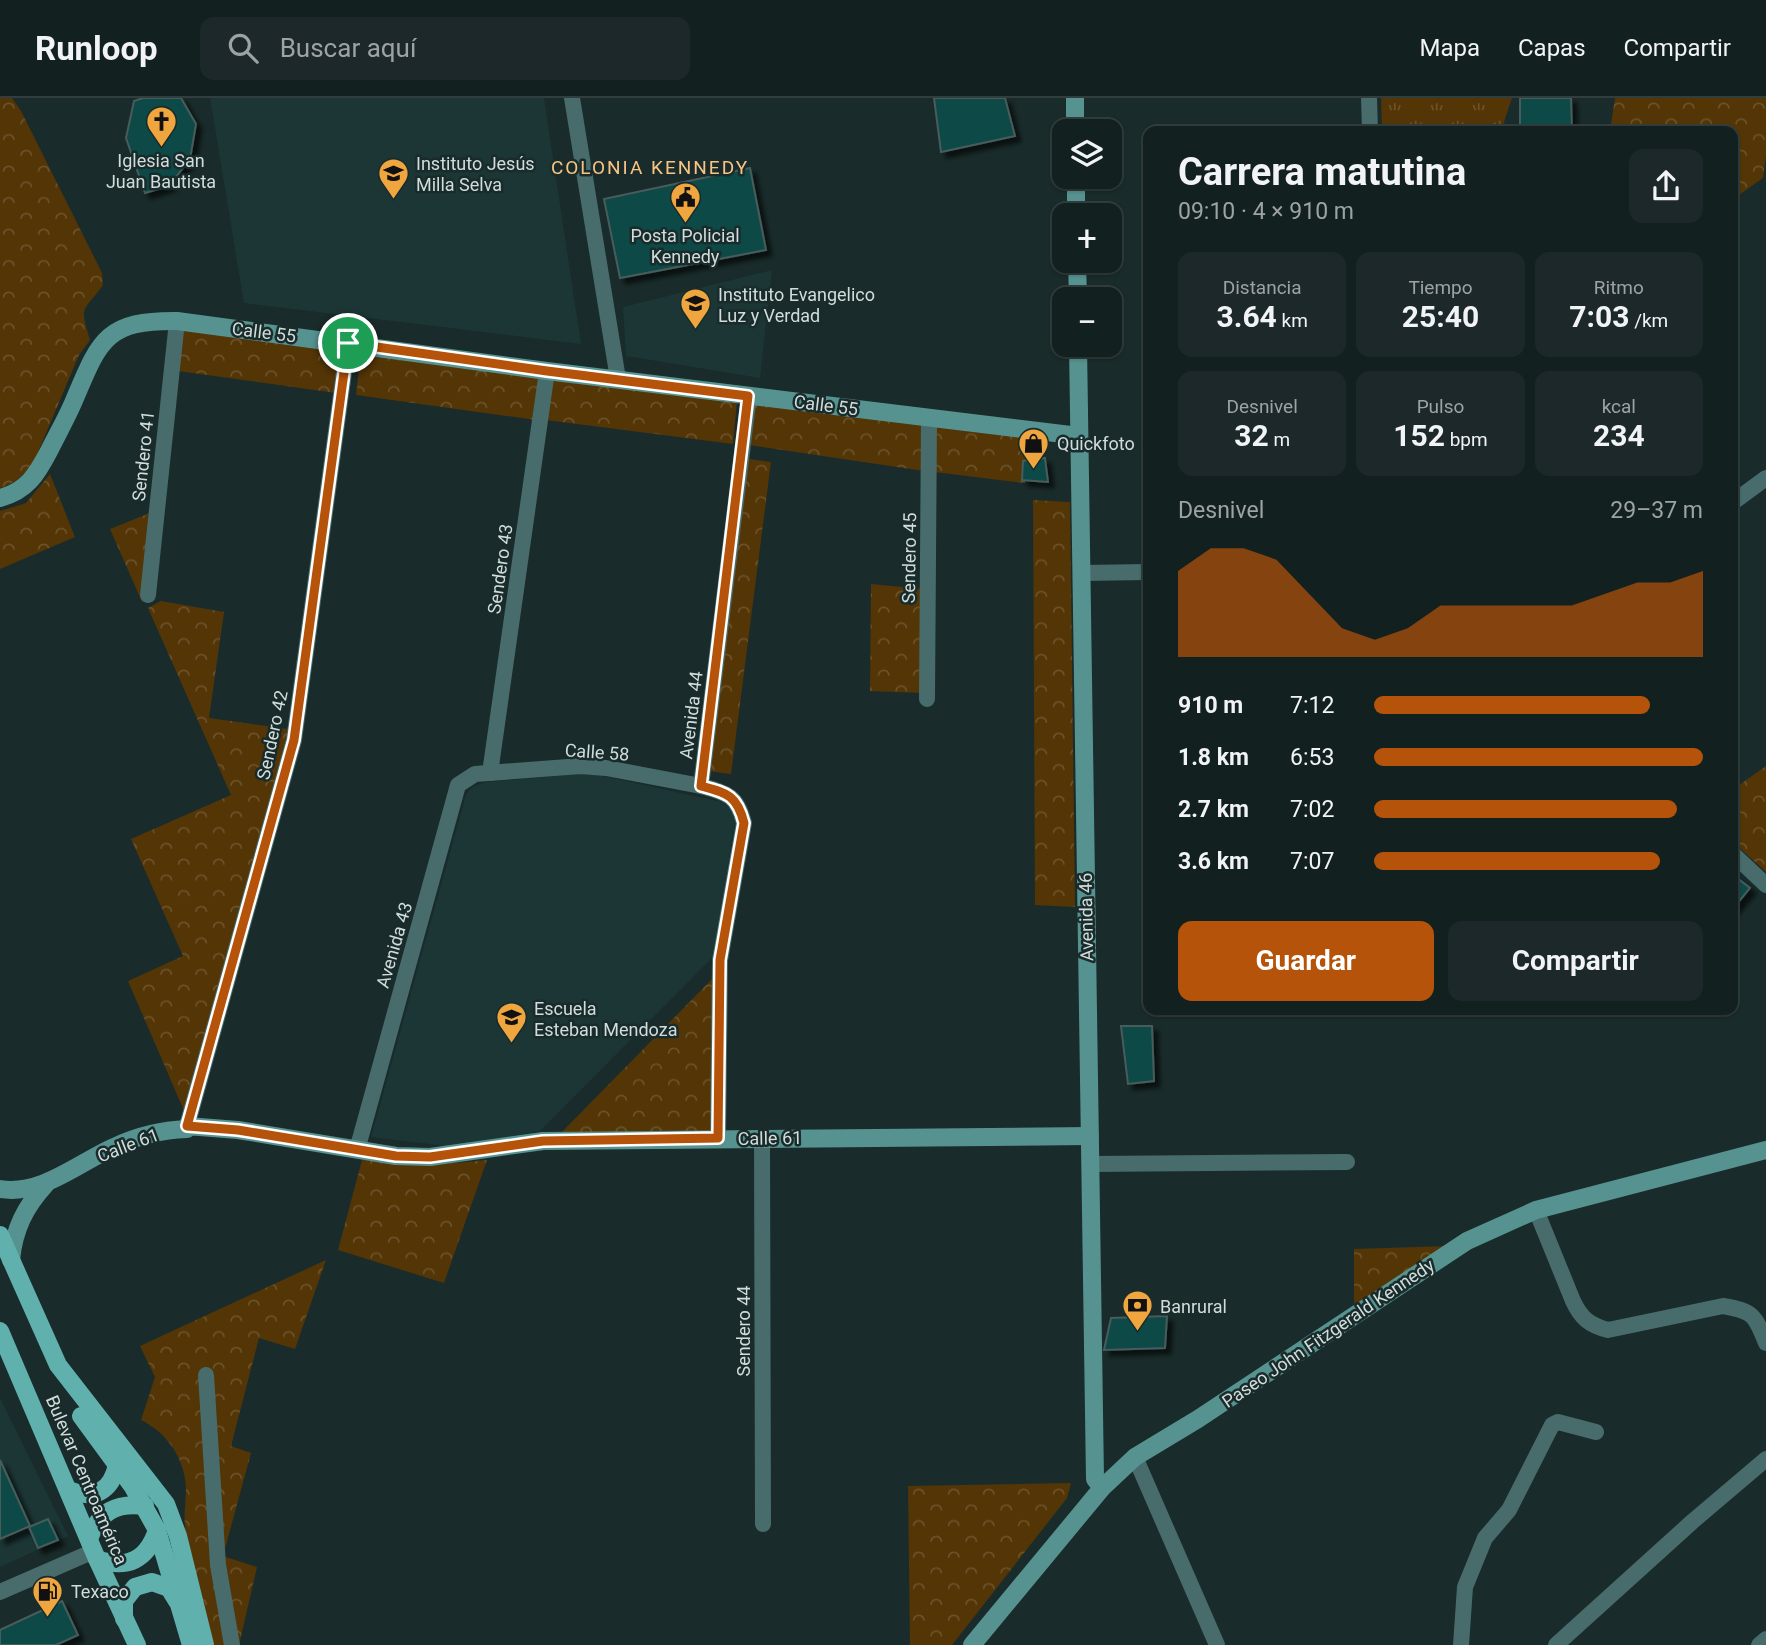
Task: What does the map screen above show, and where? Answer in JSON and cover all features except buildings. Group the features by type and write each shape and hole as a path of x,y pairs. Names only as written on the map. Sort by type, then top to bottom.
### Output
{"main road":[{"name":"Bulevar Centroamérica","path":"0,1235 58,1365 166,1504 178,1535 205,1645"},
{"name":"Bulevar Centroamérica","path":"0,1331 137,1645"},
{"path":"58,1365 72,1404 145,1506 157,1530 191,1645"},
{"path":"69,1490 81,1495 94,1494 106,1488 114,1478 117,1465"},
{"path":"145,1506 123,1505 104,1514 94,1525 93,1549 112,1564 127,1563 142,1556 152,1545 157,1530"},
{"path":"124,1619 124,1601 135,1587 152,1582 170,1588 179,1604"}],"street":[{"path":"572,98 618,379"},
{"path":"1075,98 1075,119"},
{"path":"1369,98 1370,126"},
{"name":"Calle 55","path":"0,498 19,491 37,474 101,344 115,332 131,325 154,321 177,321 547,371 1079,436"},
{"name":"Sendero 41","path":"148,595 177,321"},
{"name":"Sendero 42","path":"187,1126 294,740 348,343"},
{"name":"Avenida 46","path":"1078,357 1095,1479 1102,1488"},
{"name":"Sendero 43","path":"490,773 547,371"},
{"name":"Avenida 44","path":"701,786 748,396"},
{"name":"Sendero 45","path":"927,699 929,418"},
{"path":"1738,499 1766,478"},
{"path":"1082,573 1143,572"},
{"name":"Calle 58","path":"490,773 581,766 606,768 701,786"},
{"name":"Avenida 43","path":"357,1150 458,785 475,774 490,773"},
{"path":"701,786 727,793 740,806 744,823 720,960 718,1138"},
{"path":"1738,859 1766,885"},
{"name":"Calle 61","path":"0,1189 29,1189 127,1141 169,1130 187,1129 187,1126 238,1130 396,1156 430,1157 543,1141 1090,1136"},
{"name":"Sendero 44","path":"762,1138 763,1524"},
{"name":"Paseo John Fitzgerald Kennedy","path":"972,1645 1102,1488 1135,1457 1198,1419 1467,1241 1536,1210 1766,1150"},
{"path":"1090,1164 1347,1162"},
{"name":"Calle 61","path":"11,1260 13,1238 21,1217 33,1198 48,1182"},
{"path":"1536,1210 1573,1301 1580,1315 1591,1325 1608,1329 1723,1306 1742,1309 1756,1317 1766,1343"},
{"path":"206,1375 218,1565 232,1645"},
{"path":"1461,1645 1465,1587 1485,1538 1509,1510 1552,1425 1558,1422 1596,1432"},
{"path":"1135,1457 1217,1645"},
{"path":"1556,1645 1693,1521 1766,1460"},
{"path":"0,1592 93,1549"},
{"path":"1759,1645 1766,1639"}],"shaded area":[{"name":"Instituto Jesús Milla Selva","path":"210,98 544,98 581,344 244,303"},
{"name":"Instituto Evangelico Luz y Verdad","path":"772,270 760,378 626,356 623,307"},
{"name":"Escuela Esteban Mendoza","path":"589,773 722,802 735,812 712,958 540,1131 454,1147 371,1137 466,795 472,787 487,782"},
{"path":"0,1398 68,1536 0,1567"}],"green space":[{"path":"0,98 12,98 21,111 102,273 103,285 87,305 84,314 90,340 79,355 33,464 14,482 0,488"},
{"path":"1381,98 1512,98 1503,126 1382,126"},
{"path":"1615,98 1766,98 1766,156 1763,178 1738,196 1738,126 1611,126"},
{"path":"184,327 349,350 343,394 178,371"},
{"path":"361,352 542,379 536,420 356,395"},
{"path":"552,379 737,401 733,444 546,420"},
{"path":"754,402 923,422 924,471 749,445"},
{"path":"934,424 1027,435 1025,483 934,472"},
{"path":"749,459 771,462 731,774 708,771"},
{"path":"50,474 75,537 0,569 0,511 26,503"},
{"path":"1033,500 1070,502 1075,907 1035,905"},
{"path":"155,511 154,597 142,602 110,529"},
{"path":"871,584 923,589 924,693 870,691"},
{"path":"161,601 224,612 209,718 302,731 185,1113 128,981 183,956 131,839 231,795 148,608"},
{"path":"1766,766 1766,872 1738,847 1738,786"},
{"path":"713,978 712,1132 560,1134"},
{"path":"362,1160 434,1165 487,1160 444,1283 338,1250"},
{"path":"1449,1246 1354,1305 1354,1249"},
{"path":"326,1260 295,1349 259,1338 231,1446 251,1453 223,1556 257,1567 239,1645 210,1645 185,1526 186,1485 183,1469 164,1437 141,1420 155,1377 140,1346"},
{"path":"1071,1483 1067,1498 952,1645 910,1645 908,1486"}],"place":[{"name":"Iglesia San Juan Bautista","path":"161,149"},
{"name":"Instituto Jesús Milla Selva","path":"393,200"},
{"name":"Posta Policial Kennedy","path":"685,224"},
{"name":"Instituto Evangelico Luz y Verdad","path":"695,331"},
{"name":"Quickfoto","path":"1034,470"},
{"name":"Escuela Esteban Mendoza","path":"511,1045"},
{"name":"Banrural","path":"1137,1333"},
{"name":"Texaco","path":"48,1618"}],"district":[{"name":"COLONIA KENNEDY","path":"650,167"}],"route":[{"path":"348,343 748,396 701,786 727,793 740,806 744,823 720,960 718,1138 543,1141 430,1157 396,1156 238,1130 187,1126 294,740 348,343"}]}
